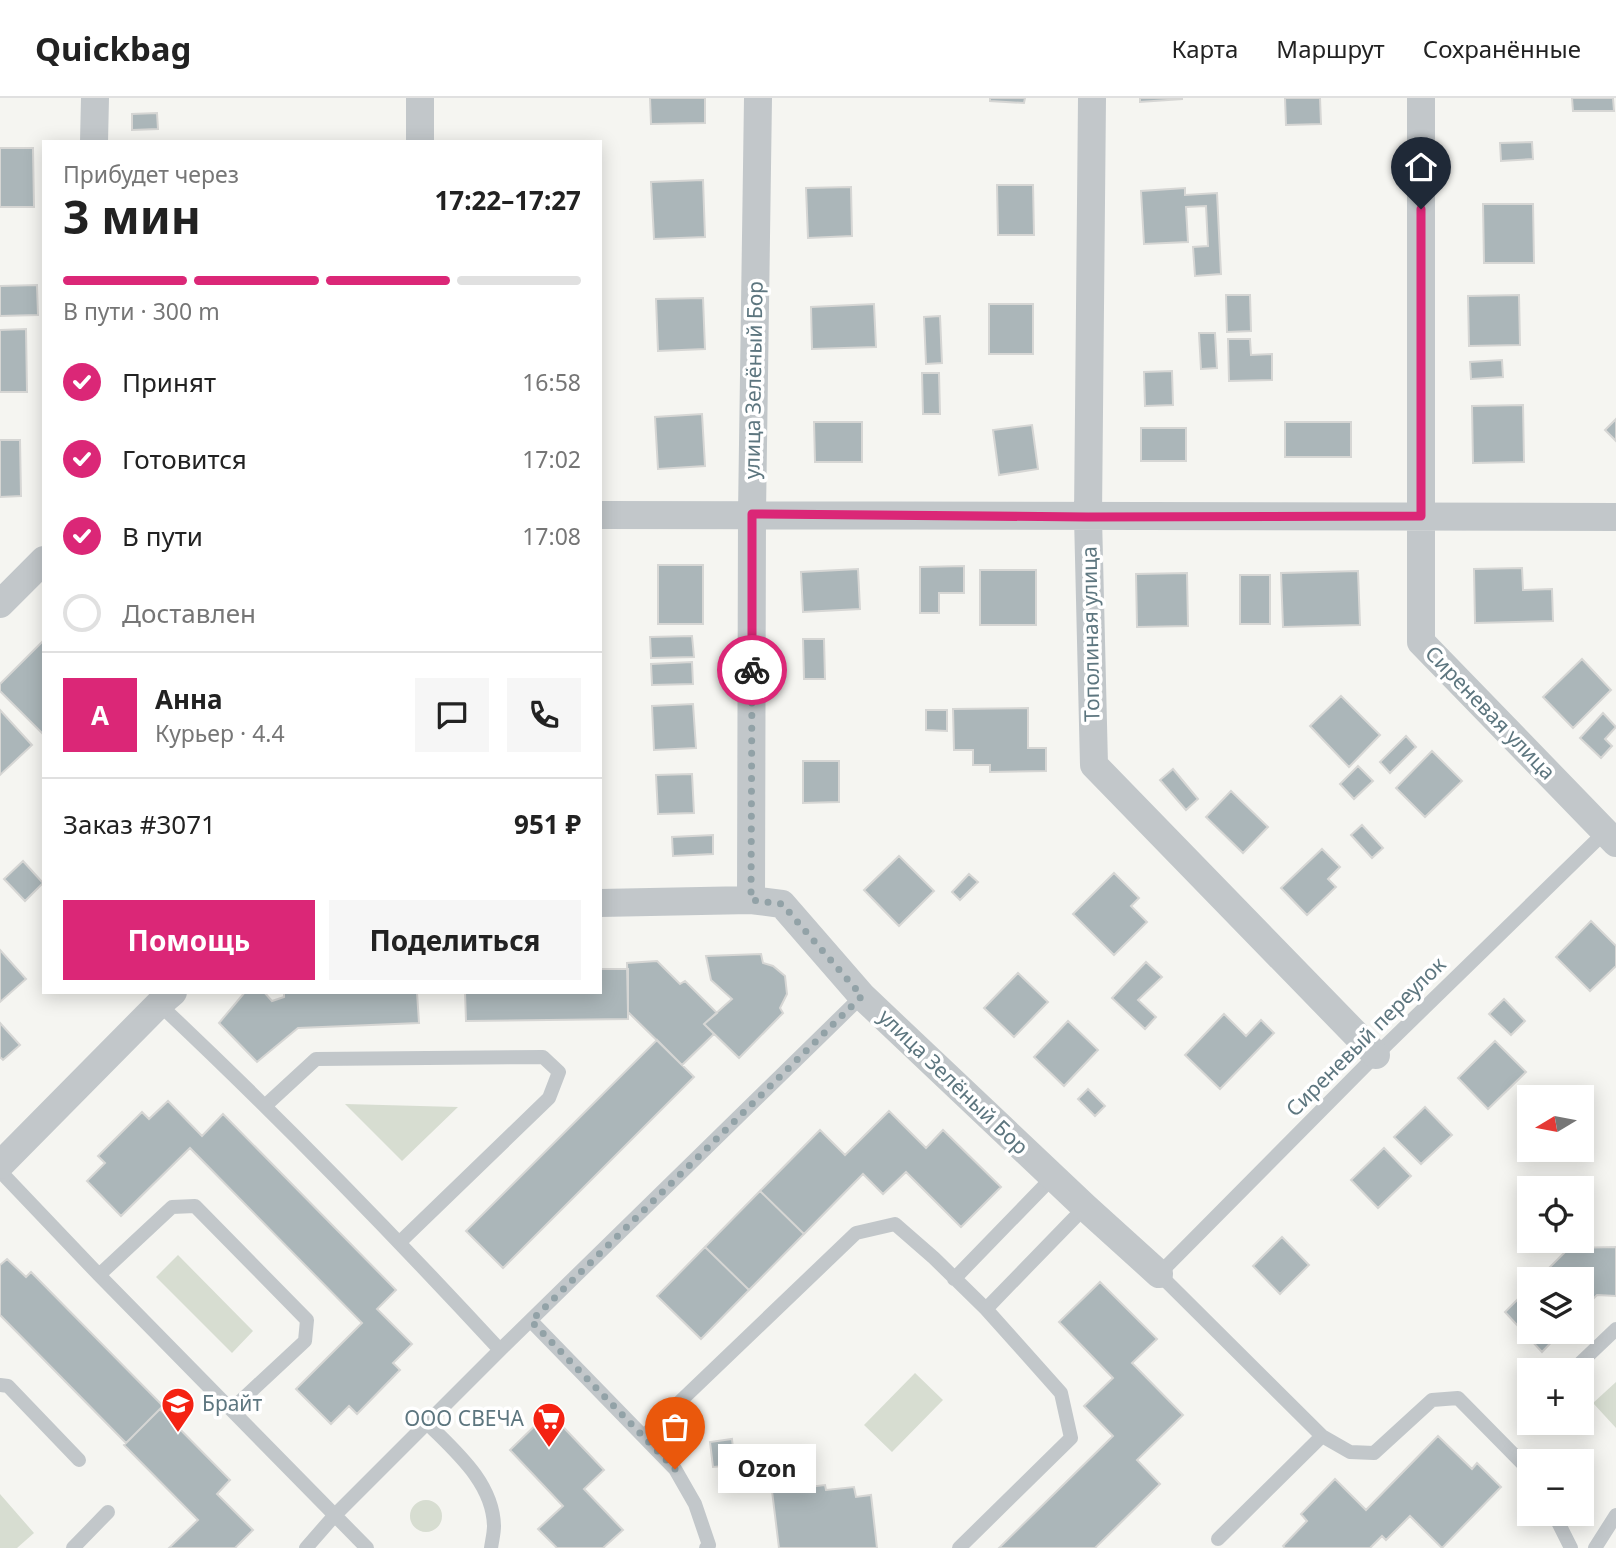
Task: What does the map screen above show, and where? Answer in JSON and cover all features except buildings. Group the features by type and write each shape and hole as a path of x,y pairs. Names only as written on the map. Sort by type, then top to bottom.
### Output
{"street":[{"path":"94,98 94,140"},
{"path":"420,98 420,140"},
{"name":"улица Зелёный Бор","path":"758,98 752,514 751,900 782,904 862,996 1159,1274"},
{"name":"Тополиная улица","path":"1093,98 1088,517 1094,765 1376,1055"},
{"name":"Сиреневая улица","path":"1421,98 1421,642 1611,838"},
{"path":"602,515 1616,517"},
{"path":"0,604 42,562"},
{"path":"602,903 751,900"},
{"path":"0,1165 166,998"}],"lane":[{"name":"Сиреневый переулок","path":"1159,1274 1376,1055 1611,838"},
{"path":"306,1548 334,1516 499,1350 862,996"},
{"path":"166,998 400,1242 499,1350"},
{"path":"266,1105 316,1059 544,1057 559,1072 549,1098 400,1242"},
{"path":"0,1171 368,1548"},
{"path":"954,1279 1053,1177"},
{"path":"99,1275 172,1207 195,1206 214,1225 307,1320 305,1341 232,1409"},
{"path":"986,1310 1085,1207"},
{"path":"644,1436 856,1233 895,1224 986,1310 1061,1393 1071,1438 959,1548"},
{"path":"1159,1274 1321,1436 1350,1452 1374,1453 1432,1399 1458,1398 1517,1458"},
{"path":"531,1321 675,1469 695,1504 709,1547"},
{"path":"1586,1358 1616,1329"},
{"path":"0,1385 8,1386 79,1460"},
{"path":"428,1424 471,1467 488,1498 494,1524 491,1548"},
{"path":"1218,1545 1321,1436"},
{"path":"73,1548 108,1512"},
{"path":"1595,1548 1616,1515"},
{"path":"1559,1526 1566,1545"}],"shaded area":[{"path":"345,1104 458,1107 402,1161"},
{"path":"178,1255 253,1331 232,1353 156,1277"},
{"path":"915,1373 943,1400 892,1452 864,1425"},
{"path":"1616,1382 1616,1428 1594,1404"},
{"path":"0,1494 34,1533 17,1548 0,1548"},
{"path":"426,1500 437,1505 442,1516 437,1527 426,1532 415,1527 410,1516 415,1505"}],"way so far":[{"path":"675,1469 531,1321 862,996 782,904 751,900 752,670"}],"place":[{"name":"Брайт","path":"178,1434"},
{"name":"ООО СВЕЧА","path":"549,1449"},
{"name":"Ozon","path":"675,1469"}],"route":[{"path":"752,670 752,514 1421,516 1421,209"}]}
